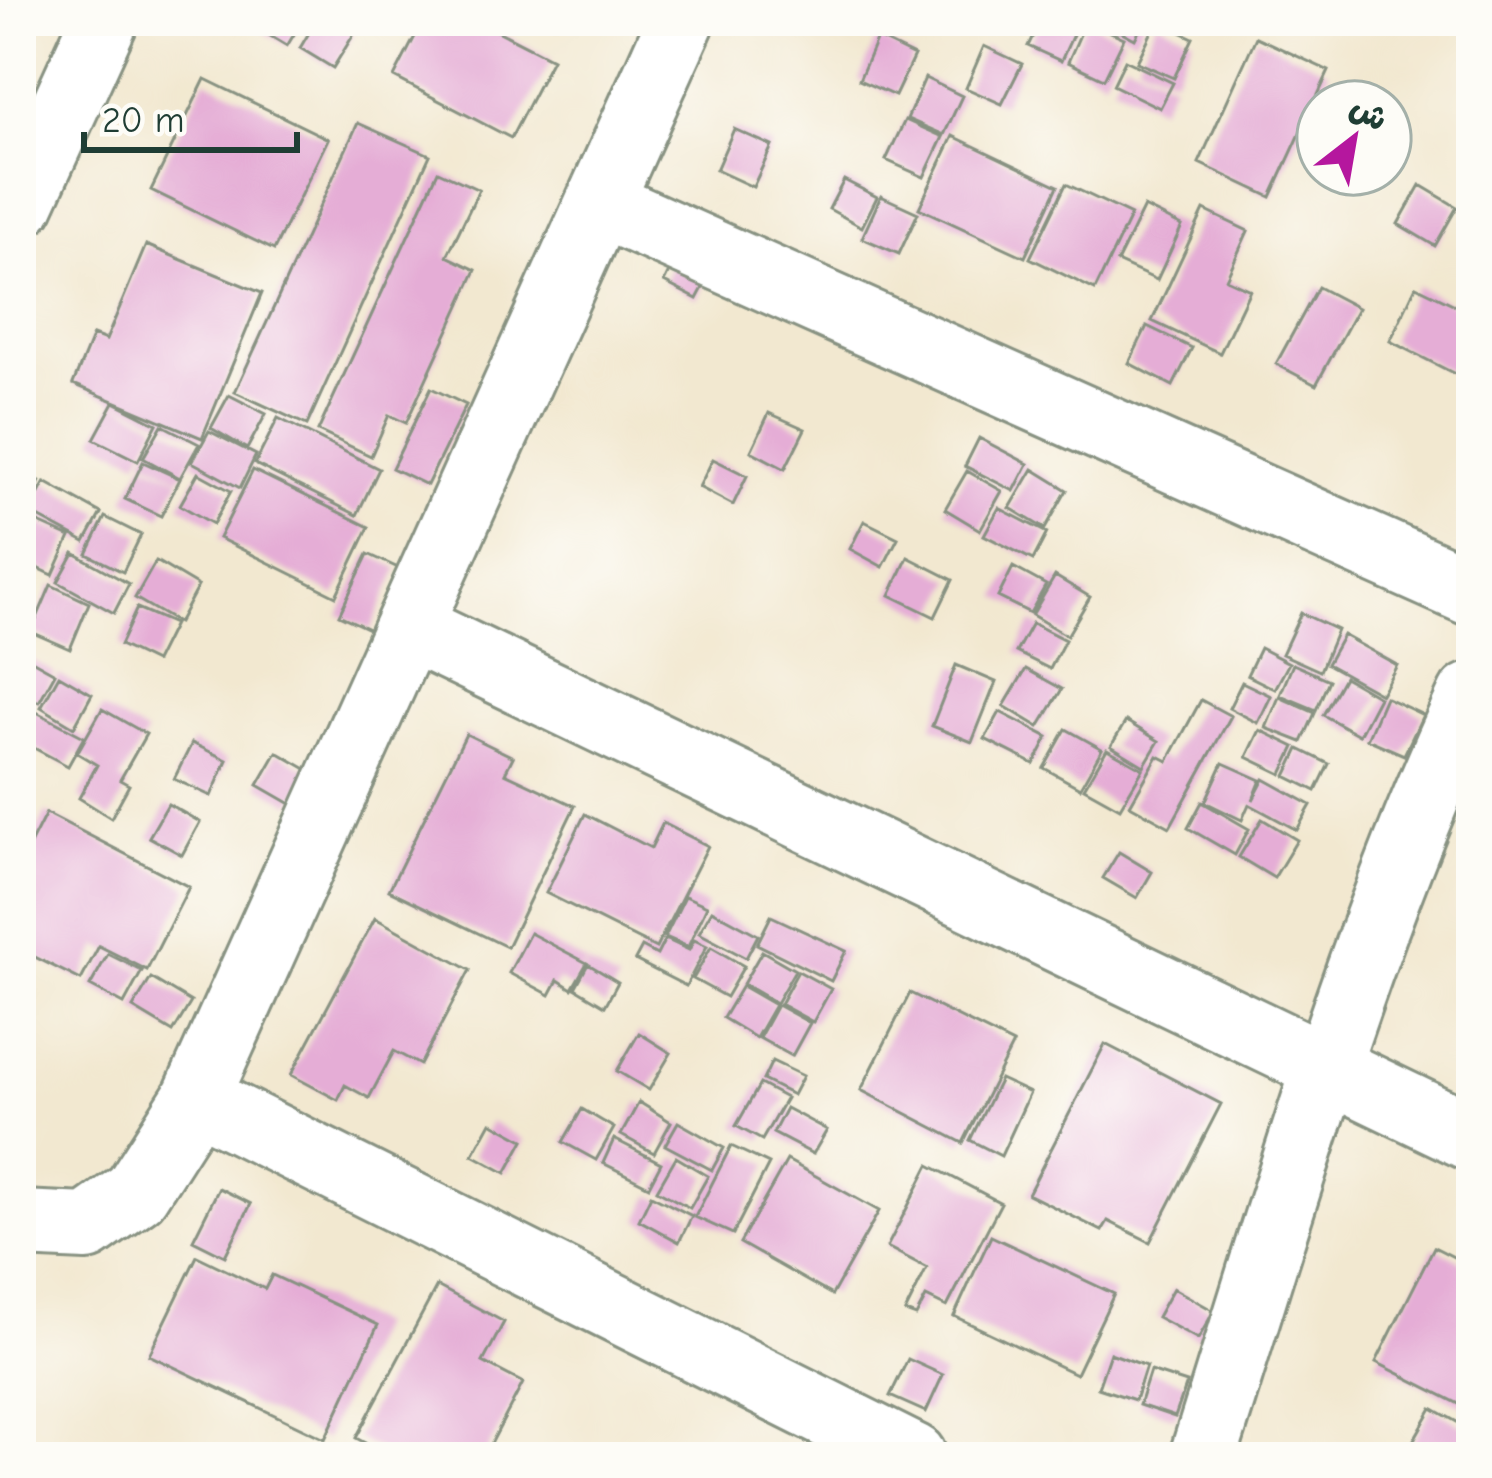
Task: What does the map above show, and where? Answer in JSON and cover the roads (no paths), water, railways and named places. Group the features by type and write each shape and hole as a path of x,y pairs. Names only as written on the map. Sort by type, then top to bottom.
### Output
{"street":[{"path":"21,203 104,21"},
{"path":"21,1224 87,1227 136,1192 196,1098 681,21"},
{"path":"599,203 1471,592"},
{"path":"409,627 1471,1137"},
{"path":"1203,1457 1327,1066 1423,799 1471,696"},
{"path":"196,1098 913,1457"}]}
